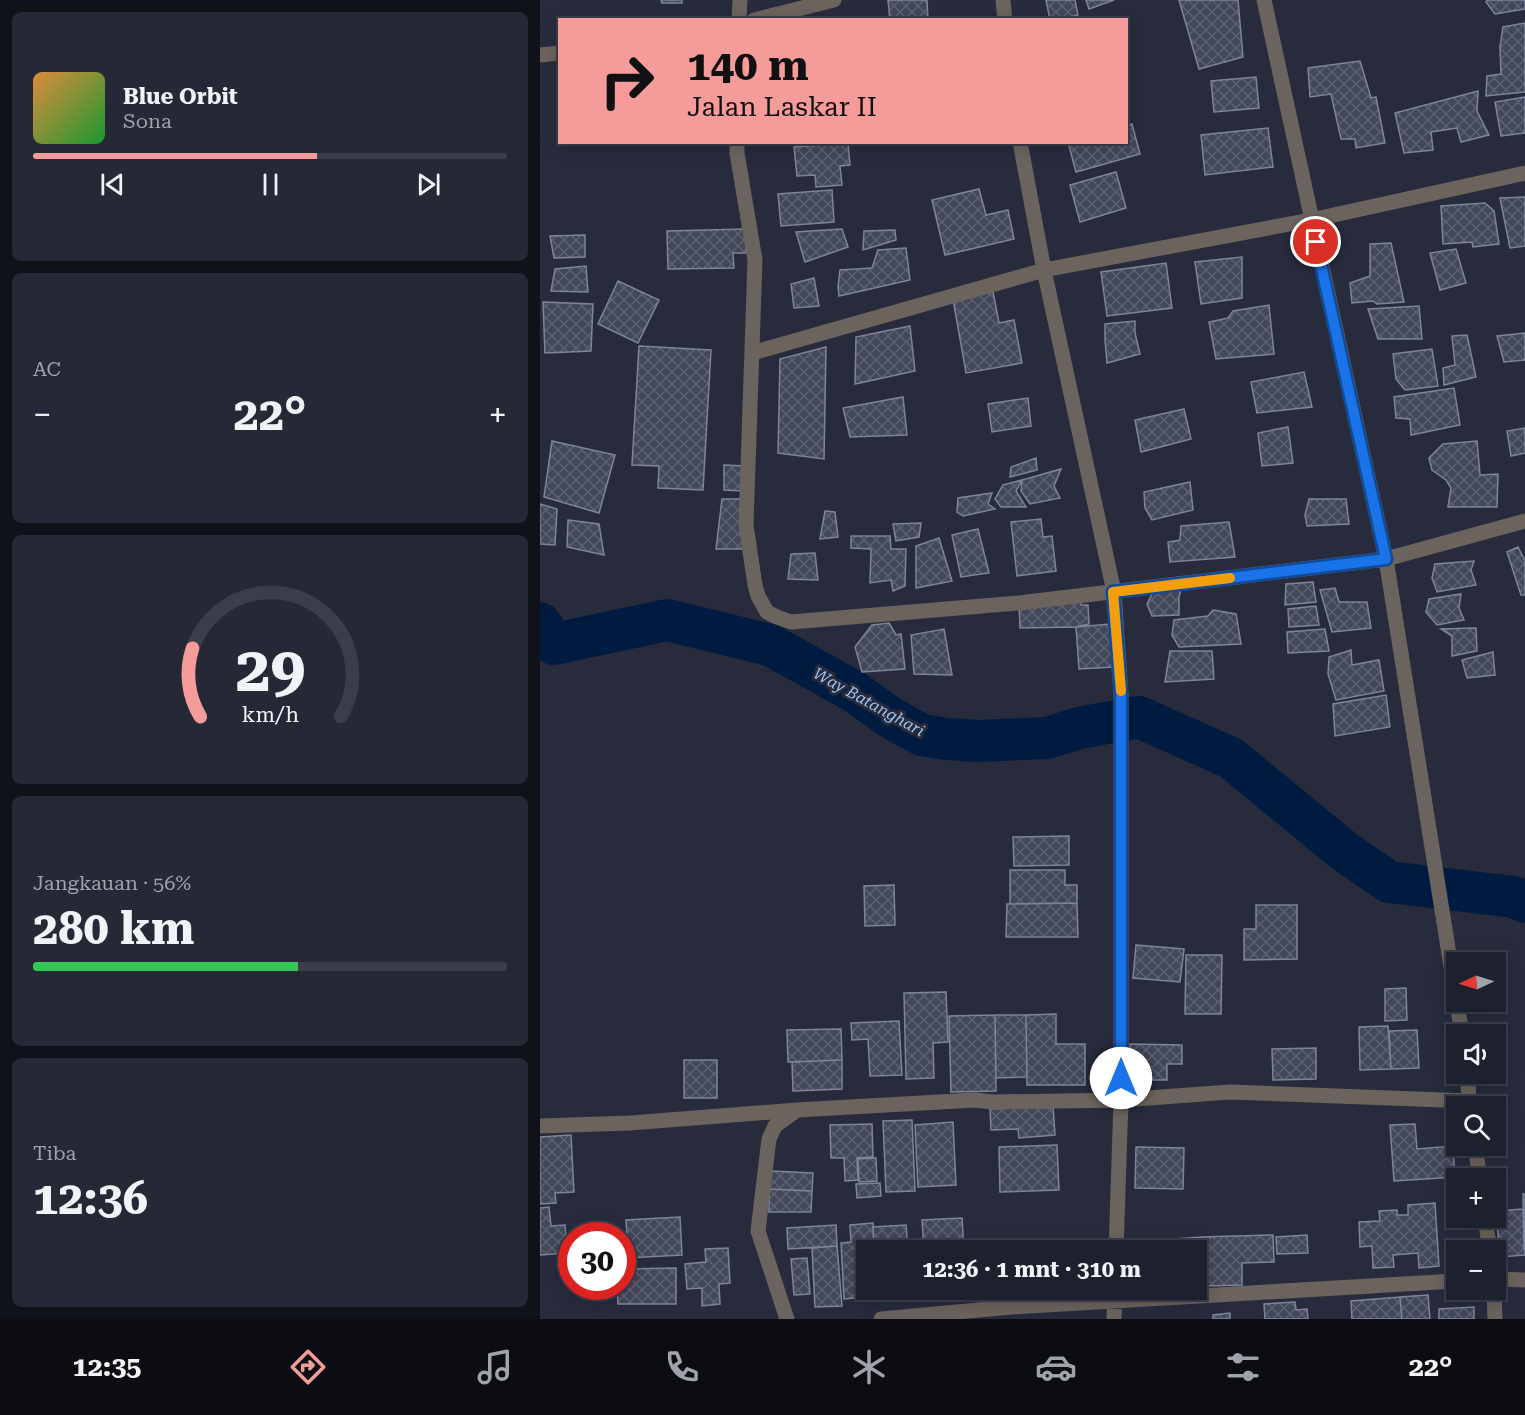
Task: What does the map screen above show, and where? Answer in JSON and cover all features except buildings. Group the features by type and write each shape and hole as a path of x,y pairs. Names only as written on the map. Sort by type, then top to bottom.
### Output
{"street":[{"path":"739,18 740,0"},
{"path":"762,18 834,0"},
{"path":"1003,0 1005,18"},
{"path":"1264,0 1386,559 1449,952"},
{"path":"540,55 558,53"},
{"path":"737,144 755,260 746,525 758,596 767,612 777,617 791,622 1019,603 1386,559 1525,521"},
{"path":"1020,144 1044,270 1113,592 1121,695 1121,1101 1116,1240"},
{"path":"752,353 1044,270 1311,220 1525,173"},
{"path":"540,1126 630,1123 797,1110 975,1100 992,1102 1121,1101 1230,1092 1446,1103"},
{"path":"787,1319 759,1231 769,1139 775,1126 797,1110"},
{"path":"1506,1279 1525,1280"},
{"path":"1207,1291 1446,1281"},
{"path":"880,1319 1072,1300"},
{"path":"1114,1319 1115,1300"},
{"path":"1494,1300 1495,1319"}],"waterway":[{"name":"Way Batanghari","path":"540,623 554,644 667,620 770,645 855,692 891,718 922,735 978,741 1047,738 1079,728 1139,717 1231,758 1344,851 1389,882 1514,897 1525,902"}],"slow traffic":[{"path":"1121,691 1113,592 1230,578"}],"route":[{"path":"1121,1078 1121,695 1113,592 1386,559 1316,242"}]}
